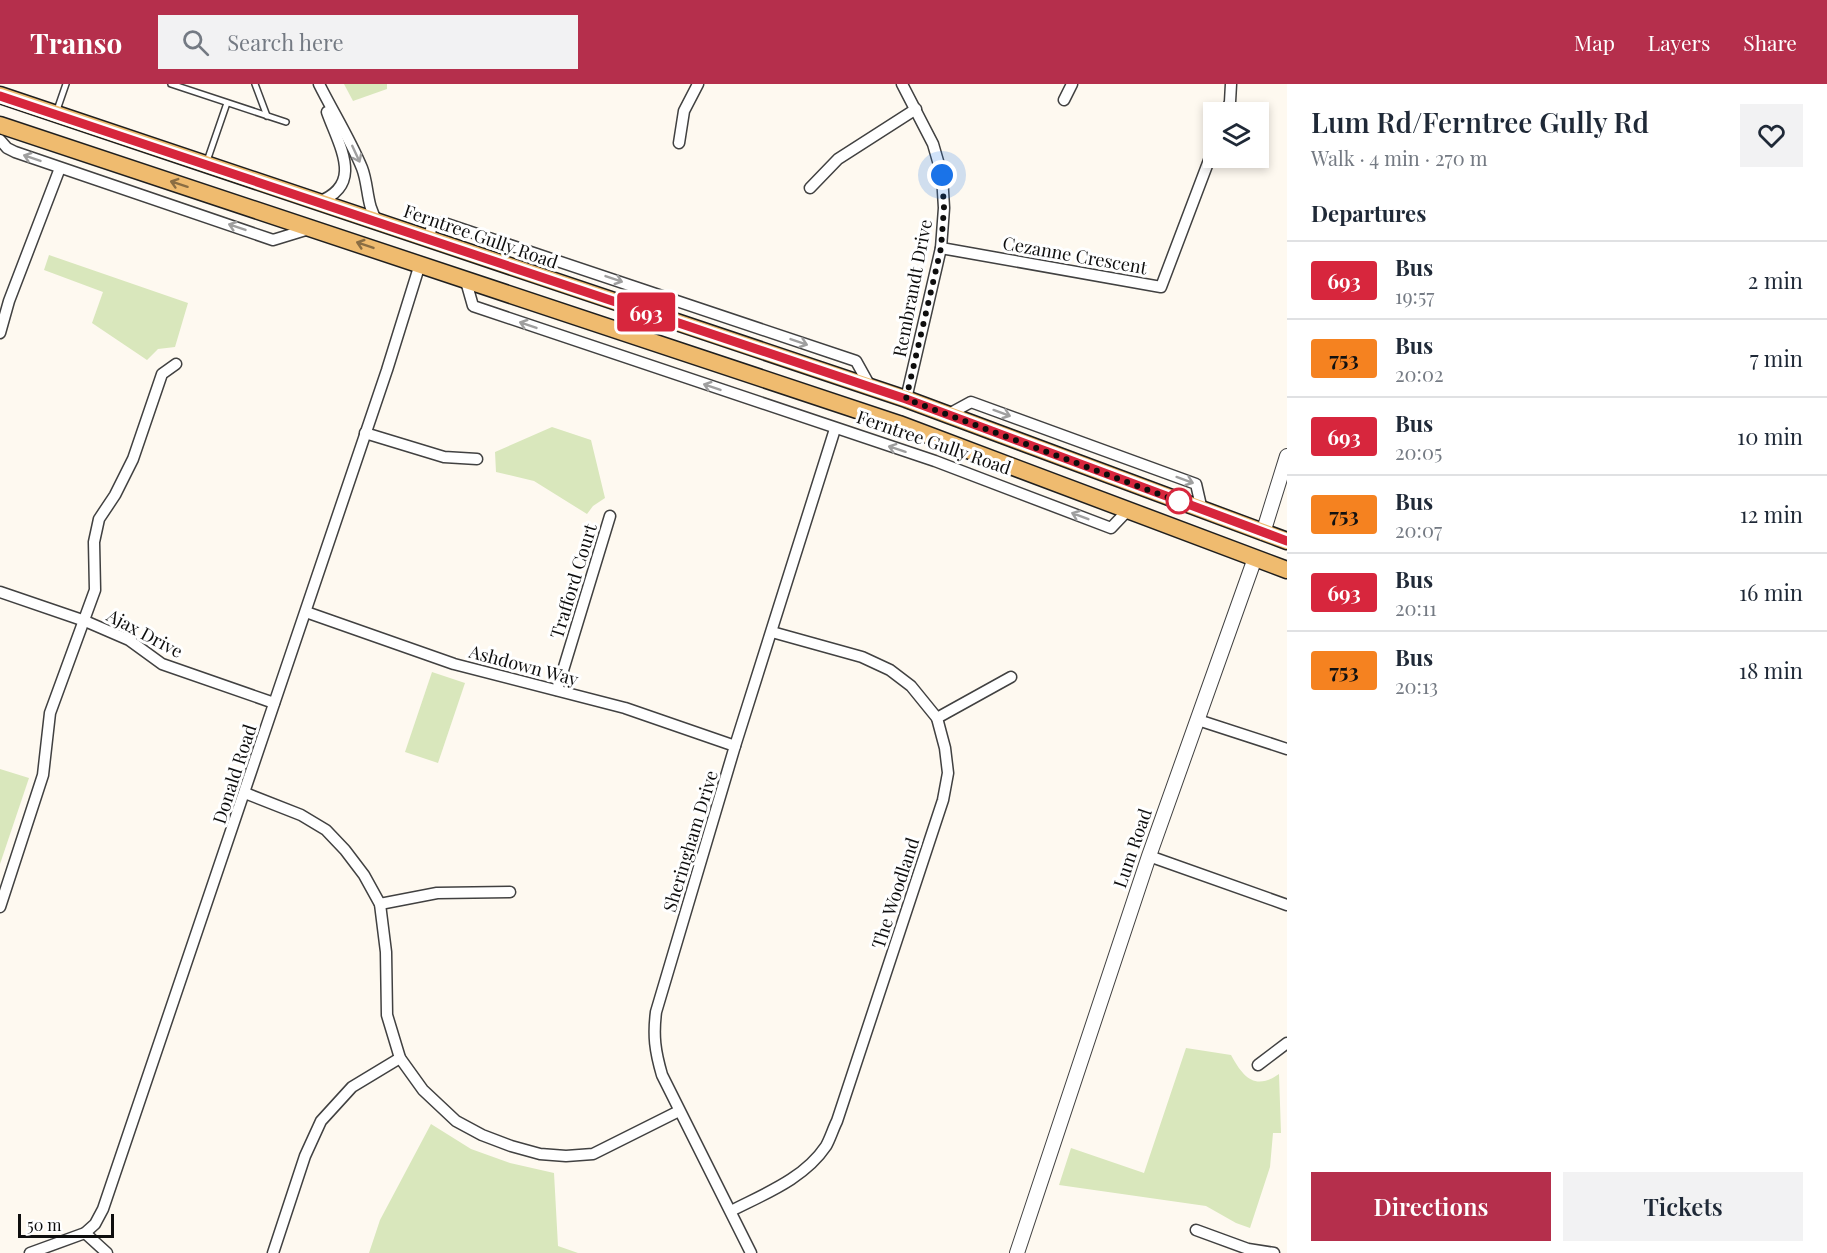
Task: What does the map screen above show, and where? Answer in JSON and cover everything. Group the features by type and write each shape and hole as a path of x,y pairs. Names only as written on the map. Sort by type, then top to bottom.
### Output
{"main road":[{"name":"Ferntree Gully Road","path":"0,95 906,399 1287,542"},
{"name":"Ferntree Gully Road","path":"0,125 899,424 1287,570"},
{"path":"206,165 207,177 211,183 235,202"},
{"path":"420,264 428,240"},
{"path":"899,424 906,399"},
{"path":"1128,509 1137,486"},
{"name":"Lum Road","path":"1255,558 1263,532"}],"street":[{"path":"318,202 341,189 345,181 345,171 319,84"},
{"path":"319,84 361,165 368,188 371,210 378,222"},
{"path":"679,143 684,111 698,84"},
{"name":"Rembrandt Drive","path":"902,84 933,144 942,175 944,208 941,248 906,399"},
{"path":"1064,100 1072,84"},
{"path":"1230,102 1231,84"},
{"path":"810,188 838,159 916,109"},
{"path":"0,140 15,153 286,244"},
{"path":"0,333 9,301 60,168"},
{"name":"Cezanne Crescent","path":"941,248 1161,287 1206,168"},
{"path":"428,240 432,226 447,224 594,272 856,361 872,388"},
{"path":"273,240 312,228"},
{"name":"Donald Road","path":"85,1233 95,1224 103,1209 306,612 420,264"},
{"path":"587,292 594,272"},
{"name":"Ferntree Gully Road","path":"465,278 473,306 835,429 935,460 1111,528 1128,509"},
{"path":"0,907 43,775 50,713 95,590 94,542 99,519 115,495 132,459 162,374 176,364"},
{"name":"Ferntree Gully Road","path":"949,414 971,402 1196,484 1202,510"},
{"name":"Sheringham Drive","path":"751,1253 662,1075 655,1051 656,1012 735,746 835,429"},
{"path":"365,433 444,458 477,459"},
{"name":"Lum Road","path":"1263,532 1287,456"},
{"name":"Trafford Court","path":"557,690 610,516"},
{"name":"Lum Road","path":"1017,1253 1149,856 1255,558"},
{"name":"Ajax Drive","path":"0,592 85,621 129,640 162,664 274,703"},
{"name":"Ashdown Way","path":"306,612 454,664 625,708 735,746"},
{"name":"The Woodland","path":"731,1211 795,1177 812,1163 826,1145 837,1121 943,800 948,773 945,748 937,718 911,686 890,670 862,657 772,632"},
{"path":"937,718 1011,677"},
{"path":"1198,720 1287,749"},
{"path":"245,793 301,815 326,830 364,875 380,904 386,952 387,1015 400,1058 423,1090 456,1121 482,1135 511,1146 540,1154 566,1156 593,1154 679,1111"},
{"path":"1149,856 1287,905"},
{"path":"380,904 437,893 510,892"},
{"path":"1258,1065 1287,1043"},
{"path":"273,1253 305,1156 321,1121 352,1087 400,1058"},
{"path":"1196,1230 1248,1248 1274,1253"},
{"path":"30,1253 85,1233 107,1253"}],"lane":[{"path":"56,115 66,84"},
{"path":"171,84 286,122"},
{"path":"255,84 267,116"},
{"path":"206,165 227,103"}],"green space":[{"path":"344,84 387,84 387,89 353,101"},
{"path":"49,255 188,303 175,347 158,349 147,360 92,323 103,292 44,270"},
{"path":"552,427 591,440 605,498 593,506 587,514 534,481 496,472 495,452"},
{"path":"432,672 465,683 438,763 405,752"},
{"path":"0,769 29,778 0,864"},
{"path":"1186,1048 1231,1055 1240,1070 1256,1081 1271,1079 1279,1074 1281,1133 1273,1133 1270,1167 1250,1228 1206,1206 1059,1185 1071,1148 1144,1173"},
{"path":"431,1124 471,1149 510,1163 554,1173 558,1246 578,1253 369,1253 380,1220"}],"bus line":[{"name":"693","path":"0,96 906,399 1287,541"}],"route":[{"path":"942,175 944,208 941,248 906,399 1179,501"}]}
